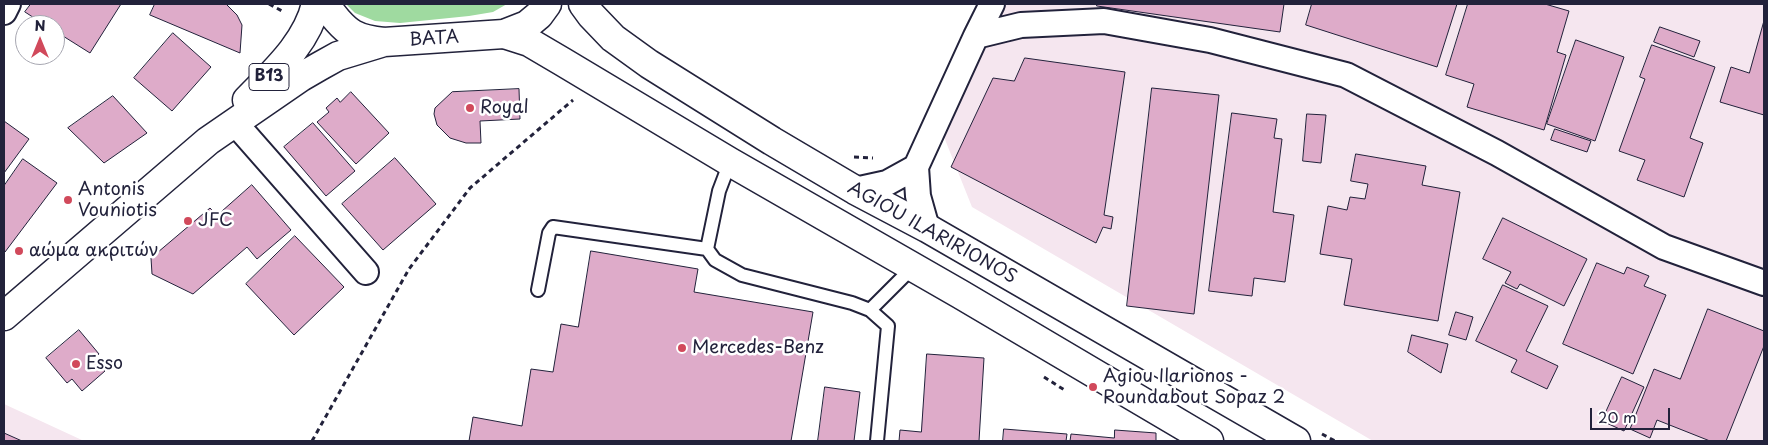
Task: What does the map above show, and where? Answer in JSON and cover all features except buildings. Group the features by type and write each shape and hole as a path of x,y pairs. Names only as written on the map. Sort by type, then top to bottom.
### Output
{"main road":[{"name":"B13","path":"208,141 293,50 308,28 316,4"},
{"name":"BATA","path":"326,4 340,22 353,34 384,42 504,34 527,24 539,15 546,4"},
{"name":"AGIOU ILARIRIONOS","path":"583,4 613,38 649,64 772,141 855,190 927,228 1296,441"},
{"path":"504,34 529,42 730,162 1209,441"},
{"name":"B13","path":"8,306 208,141 301,77 338,56 384,42"}],"street":[{"path":"4,12 8,4"},
{"path":"927,228 918,196 916,167 992,4"},
{"path":"976,36 1021,24 1104,21 1210,40 1346,75 1497,153 1664,247 1764,283"},
{"path":"235,123 366,272"},
{"path":"855,190 887,183 916,167"}],"lane":[{"path":"707,249 719,191 730,162"},
{"path":"538,290 549,233 554,228 707,249 715,260 742,275 852,303 870,310 888,326 877,441"},
{"path":"870,310 913,267"}],"path":[{"path":"269,4 290,15"},
{"path":"312,441 409,269 470,188 575,97"}],"shaded area":[{"path":"1002,4 1764,4 1764,441 1373,441 972,207 942,132"},
{"path":"4,404 84,441 4,441"}],"green space":[{"path":"346,4 507,4 493,12 400,23 375,21 355,13"}],"place":[{"name":"Royal","path":"470,108"},
{"name":"Antonis Vouniotis","path":"68,200"},
{"name":"JFC","path":"188,221"},
{"name":"αώμα ακριτών","path":"19,251"},
{"name":"Mercedes-Benz","path":"682,348"},
{"name":"Esso","path":"76,364"},
{"name":"Agiou Ilarionos - Roundabout Sopaz 2","path":"1093,387"}]}
